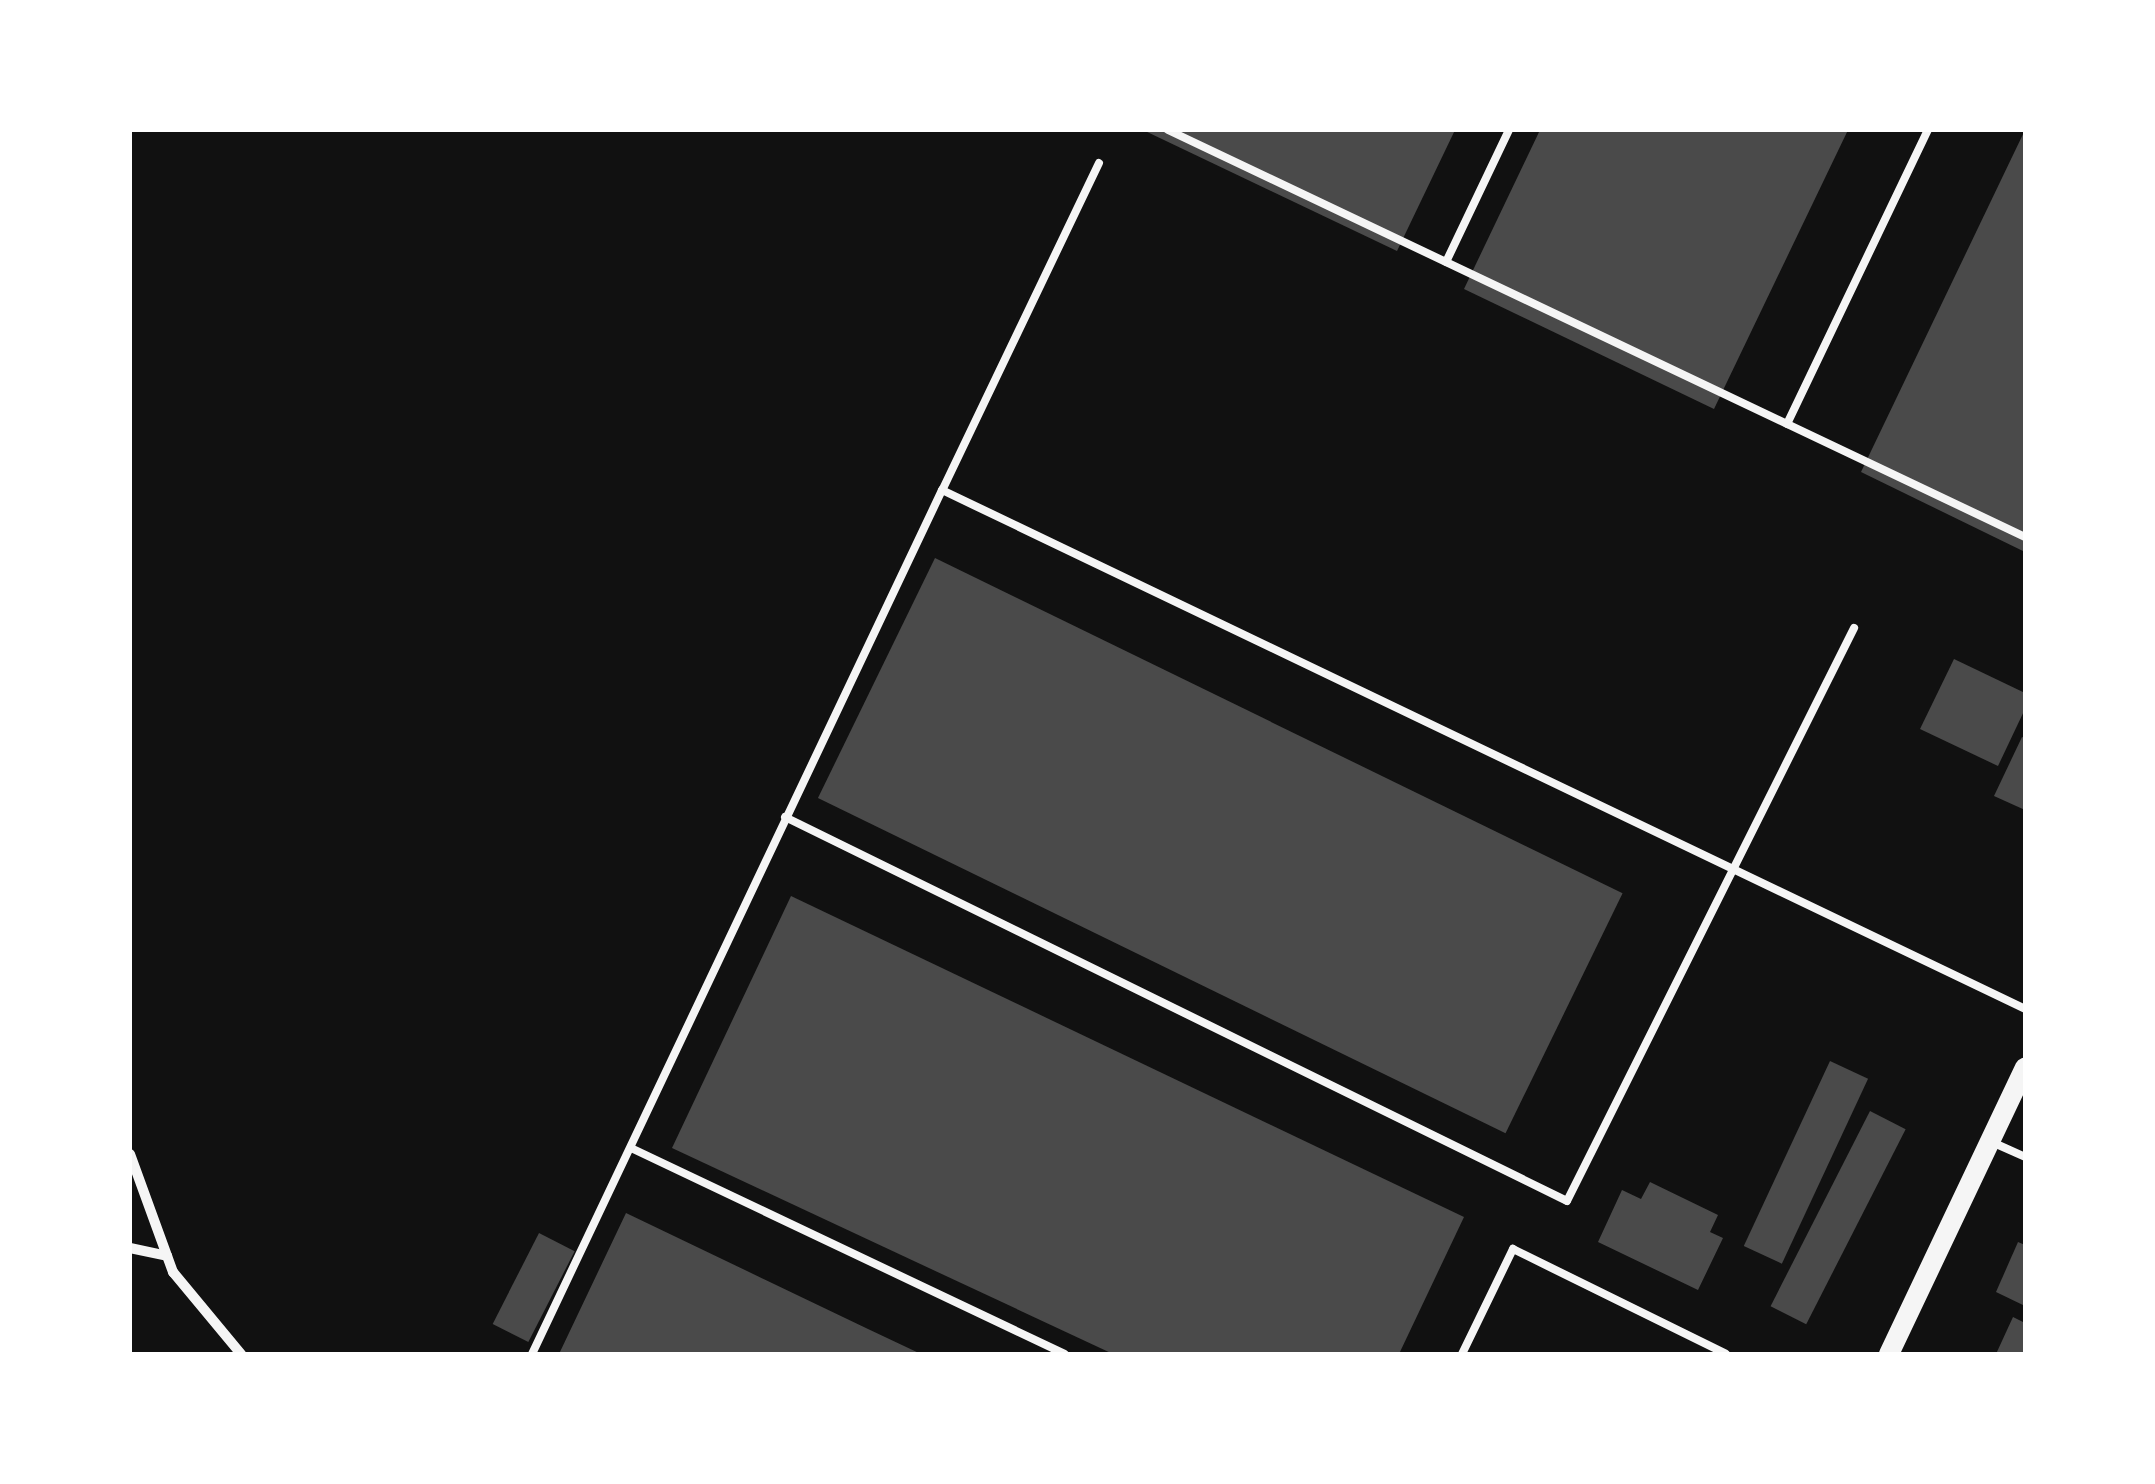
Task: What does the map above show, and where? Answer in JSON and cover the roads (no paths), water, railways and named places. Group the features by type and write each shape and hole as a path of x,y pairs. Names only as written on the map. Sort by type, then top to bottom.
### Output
{"main road":[{"path":"1889,1354 2025,1068"}],"street":[{"path":"130,1154 181,1285 241,1354"},
{"path":"130,1248 167,1256"}],"lane":[{"path":"1168,130 2025,537"},
{"path":"1446,262 1509,130"},
{"path":"1788,424 1928,130"},
{"path":"532,1354 1098,163"},
{"path":"942,490 2025,1009"},
{"path":"786,817 1567,1201 1854,628"},
{"path":"1990,1141 2025,1157"},
{"path":"631,1148 1064,1354"},
{"path":"1462,1354 1513,1249 1726,1354"}]}
